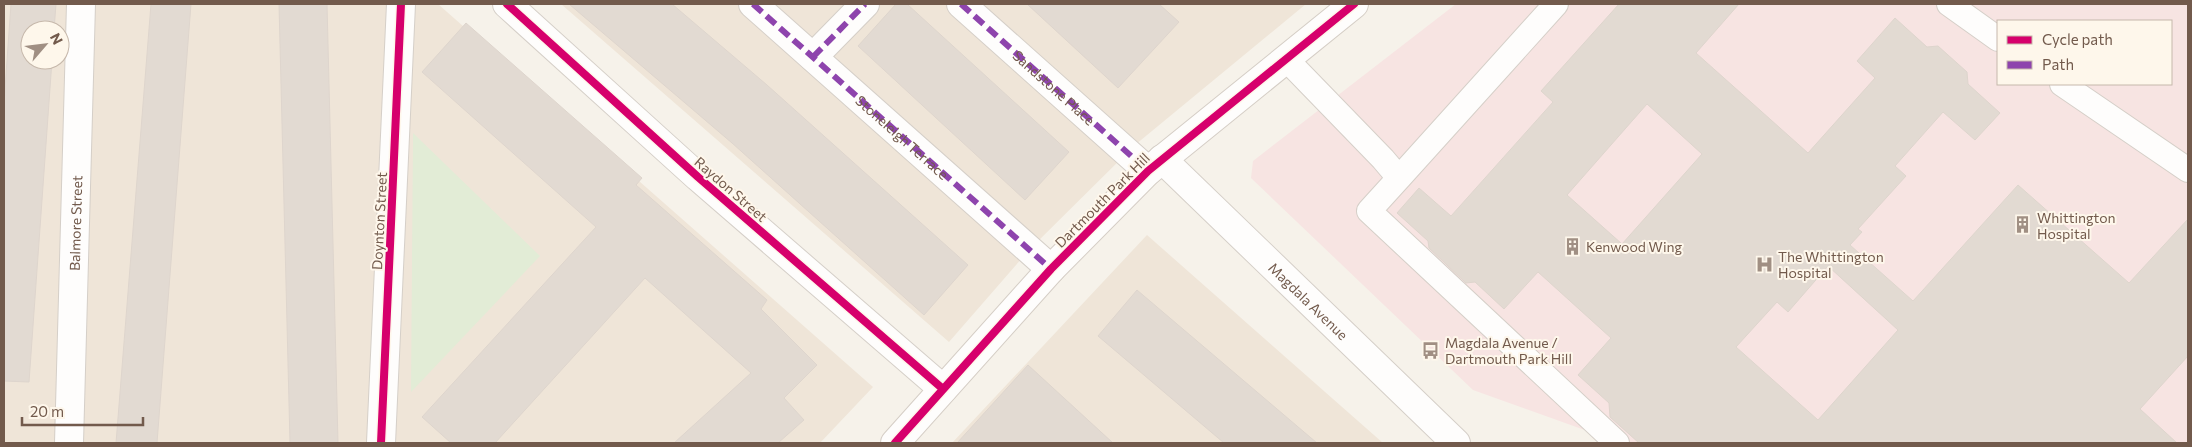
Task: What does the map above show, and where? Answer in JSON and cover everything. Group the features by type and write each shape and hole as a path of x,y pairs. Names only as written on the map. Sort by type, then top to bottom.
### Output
{"street":[{"name":"Balmore Street","path":"69,443 81,4"},
{"name":"Doynton Street","path":"381,442 401,4"},
{"name":"Raydon Street","path":"507,4 698,177 943,389"},
{"name":"Stoneleigh Terrace","path":"753,4 1051,269"},
{"path":"813,57 865,4"},
{"name":"Sandstone Place","path":"961,4 1155,165"},
{"name":"Dartmouth Park Hill","path":"896,443 1051,269 1155,165 1354,4"},
{"name":"Magdala Avenue","path":"1155,165 1456,443"}],"lane":[{"path":"1556,4 1369,210 1617,443"},
{"path":"1949,4 1997,38"},
{"path":"1285,58 1384,159 1399,178"},
{"path":"2063,85 2188,170"}],"shaded area":[{"path":"4,4 438,4 873,387 820,443 4,443"},
{"path":"561,4 1306,4 1135,145 1030,249 949,342"},
{"name":"The Whittington Hospital","path":"1456,4 2188,4 2188,443 1621,443 1473,390 1251,178 1253,161"},
{"path":"1147,235 1383,443 952,443"}],"green space":[{"path":"413,133 540,256 411,392"}],"building":[{"path":"11,4 56,4 55,20 20,20 20,70 51,70 29,382 4,381 4,103"},
{"path":"151,4 191,4 157,443 116,443"},
{"path":"279,4 327,4 338,443 290,443"},
{"path":"569,4 672,4 767,85 968,265 924,315 732,143"},
{"path":"896,4 907,4 1069,152 1025,200 858,46"},
{"path":"1027,4 1159,4 1179,22 1118,88"},
{"path":"1619,4 1739,4 1696,53 1808,153 1875,78 1857,61 1895,18 1927,47 1938,46 1967,72 1968,84 2000,113 1975,140 1943,112 1895,166 1906,176 1858,229 1862,232 1850,245 1913,301 2018,185 2129,283 2188,219 2188,356 2140,409 2177,443 1639,443 1610,417 1609,403 1578,375 1611,338 1538,272 1504,309 1475,282 1466,283 1429,248 1428,241 1397,213 1419,188 1451,216 1553,102 1541,91","holes":["1647,104 1702,154 1622,244 1567,195","1828,266 1898,330 1818,420 1736,347 1777,302 1788,312"]},
{"path":"466,23 642,178 636,185 767,300 761,309 817,365 784,398 804,420 778,443 674,443 751,373 645,278 495,443 451,443 422,417 596,227 422,72"},
{"path":"1137,290 1317,443 1224,443 1098,336"},
{"path":"1028,365 1113,443 957,443"}],"marked path":[{"path":"753,4 1051,269"},
{"path":"813,57 865,4"},
{"path":"961,4 1148,171"}],"cycle path":[{"path":"381,443 401,4"},
{"path":"507,4 698,177 943,389"},
{"path":"895,443 1051,269 1148,171 1354,4"}],"place":[{"name":"Whittington Hospital","path":"2023,225"},
{"name":"Kenwood Wing","path":"1572,246"},
{"name":"The Whittington Hospital","path":"1764,264"},
{"name":"Magdala Avenue / Dartmouth Park Hill","path":"1431,350"}]}
